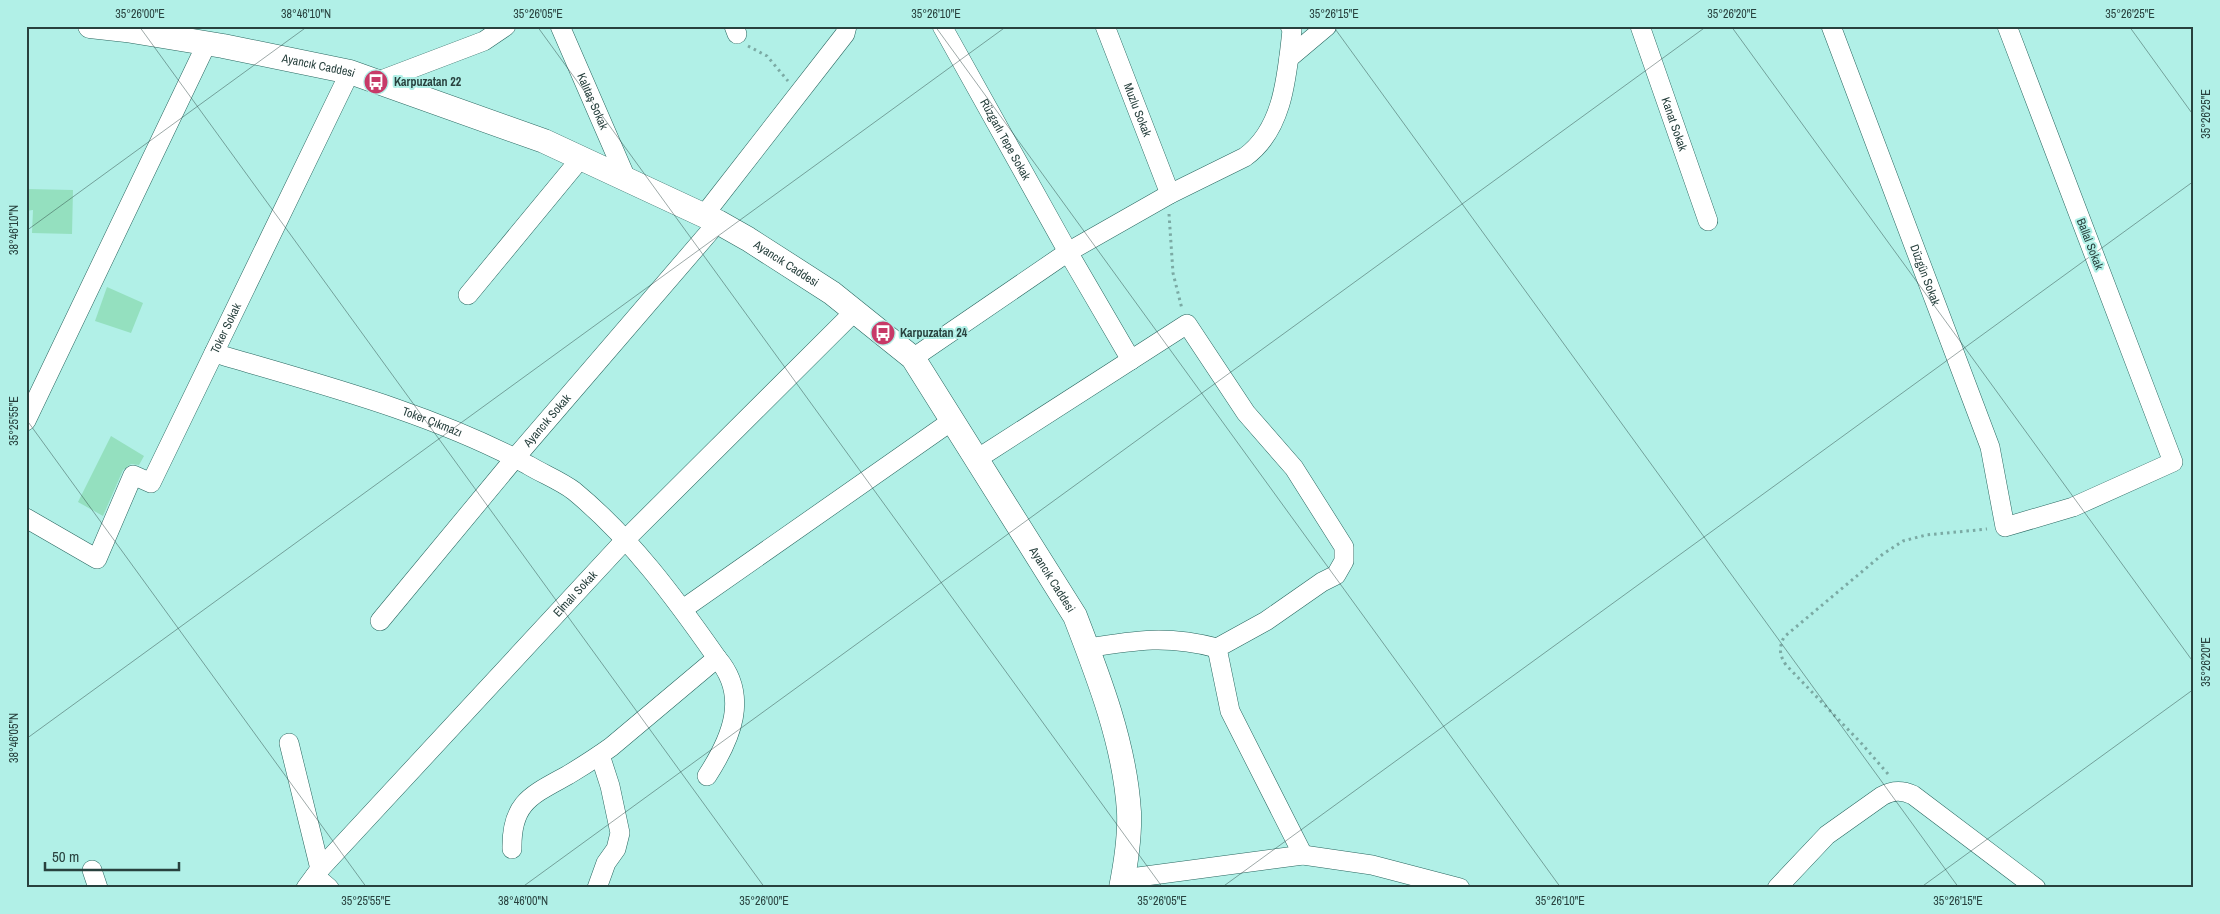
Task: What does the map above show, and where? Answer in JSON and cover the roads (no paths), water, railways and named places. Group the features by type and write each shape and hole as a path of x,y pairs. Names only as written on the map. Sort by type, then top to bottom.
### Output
{"street":[{"name":"Ayancık Caddesi","path":"90,26 207,43 350,72 544,141 711,218 791,265 855,311 913,358 1075,616 1088,648 1112,724 1127,789 1129,837 1122,883"},
{"path":"376,82 484,41 506,26"},
{"name":"Kalıtaş Sokak","path":"560,26 626,178"},
{"name":"Ayancık Sokak","path":"380,621 711,218 795,97 845,34 847,26"},
{"name":"Rüzgarlı Tepe Sokak","path":"942,26 1068,252 1131,360"},
{"name":"Muzlu Sokak","path":"1105,26 1170,194"},
{"path":"1289,58 1327,26"},
{"name":"Kanat Sokak","path":"1640,26 1708,221"},
{"name":"Düzgün Sokak","path":"1831,26 1990,447 2005,527 2073,507 2173,462"},
{"name":"Ballal Sokak","path":"2007,26 2173,462"},
{"path":"913,358 1068,252 1170,194 1245,157 1260,144 1273,124 1284,86 1289,58 1291,28"},
{"path":"26,421 207,43"},
{"name":"Toker Sokak","path":"26,518 97,559 133,475 151,483 350,72"},
{"path":"468,295 581,158"},
{"name":"Elmalı Sokak","path":"317,880 626,539 855,311"},
{"path":"978,459 1187,324 1246,414 1294,468 1342,541 1345,554 1341,568 1336,575 1322,582 1266,620 1217,648 1190,642 1158,639 1088,648"},
{"name":"Toker Çıkmazı","path":"214,353 328,386 406,413 474,439 515,458 573,490 626,539 683,608 730,678 734,689 735,709 723,748 707,776"},
{"path":"683,608 953,420"},
{"path":"1217,648 1230,711 1303,855"},
{"path":"512,849 514,823 526,802 542,788 568,775 600,755 717,658"},
{"path":"289,743 317,880"},
{"path":"597,888 606,863 616,849 620,832 610,786 600,755"},
{"path":"1777,888 1828,835 1888,792 1900,791 1913,794 2036,888"},
{"path":"1122,883 1303,855 1372,865 1460,888"}],"place":[{"name":"Karpuzatan 22","path":"376,82"},
{"name":"Karpuzatan 24","path":"883,333"}]}
